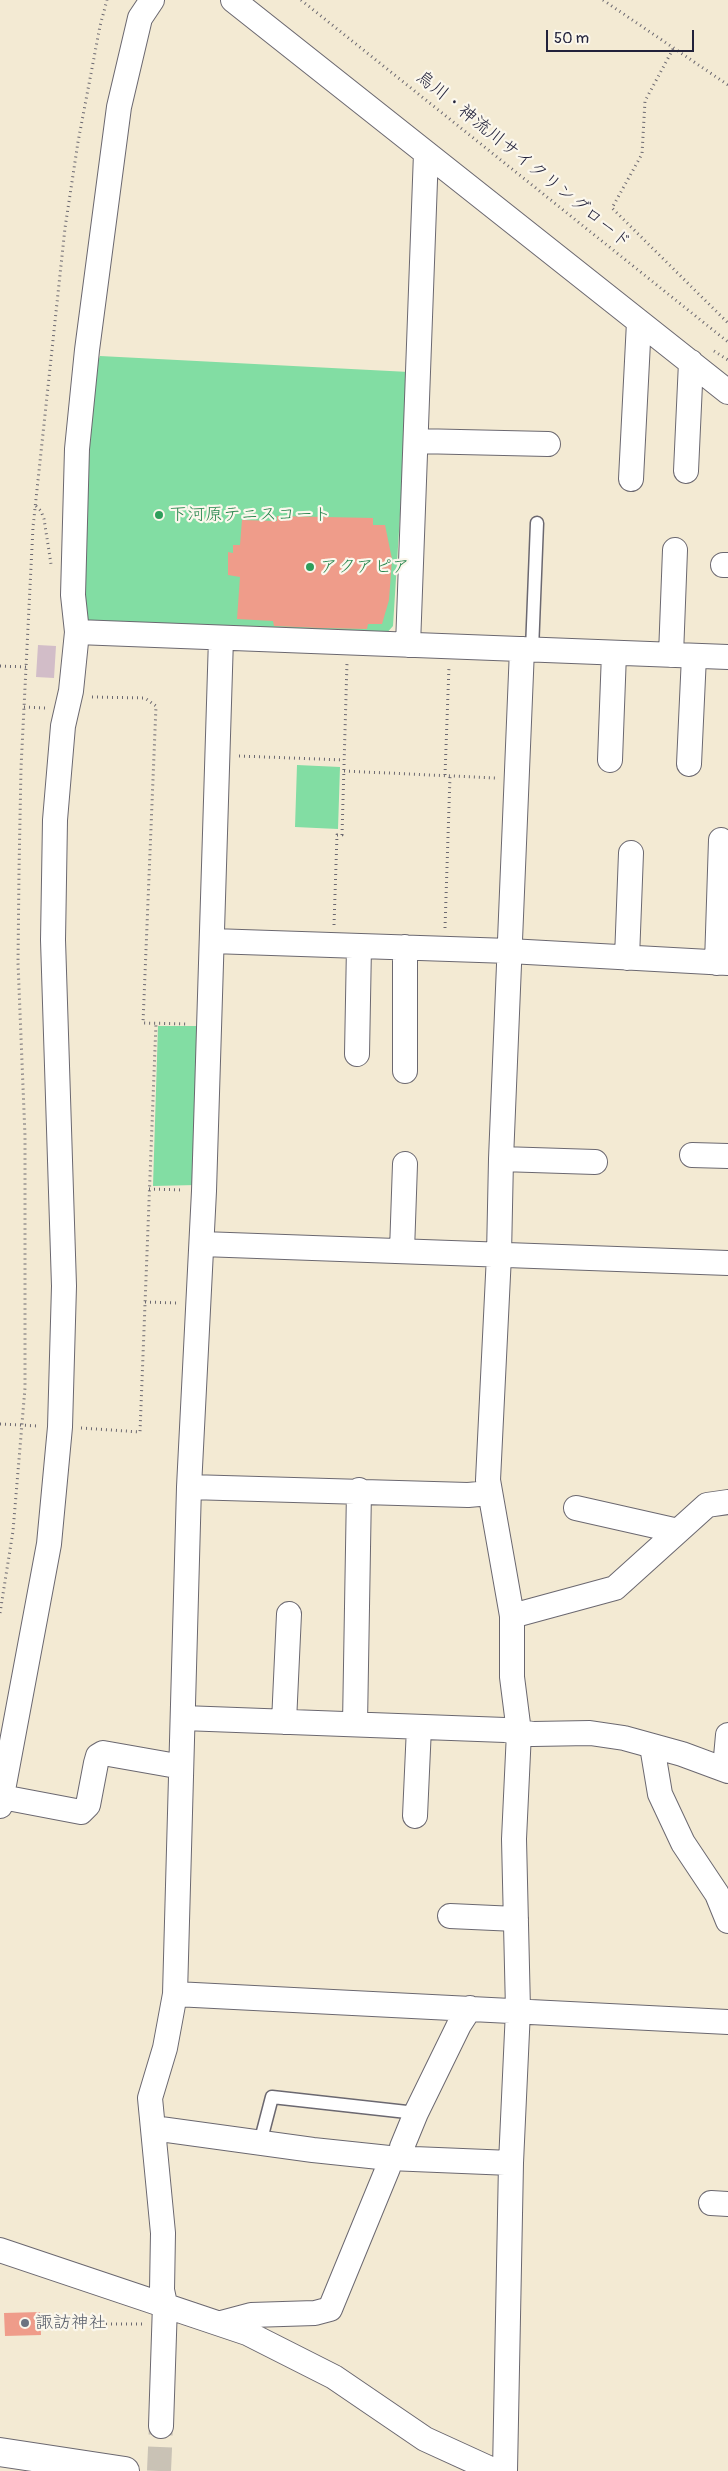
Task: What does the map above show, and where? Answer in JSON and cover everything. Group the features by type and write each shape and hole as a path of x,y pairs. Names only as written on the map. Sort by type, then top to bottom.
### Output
{"main road":[{"path":"0,2452 125,2471"}],"street":[{"path":"152,0 140,18 119,108 87,350 77,459 73,595 77,632 62,702 63,726 54,820 53,940 64,1286 60,1427 49,1544 1,1802 81,1812 88,1805 98,1756 103,1753 171,1766 181,1765"},
{"path":"233,0 728,392"},
{"path":"408,645 426,153"},
{"path":"631,479 639,322"},
{"path":"686,471 690,362"},
{"path":"416,441 548,444"},
{"path":"671,655 675,550"},
{"path":"77,632 728,657"},
{"path":"161,2426 164,2314 162,2290 163,2233 150,2098 165,2048 175,1994 189,1487 204,1191 221,638"},
{"path":"505,2471 511,2163 518,2010 514,1839 519,1732 512,1677 512,1616 488,1480 499,1255 509,950 527,650"},
{"path":"610,760 614,653"},
{"path":"689,764 694,656"},
{"path":"212,941 509,950 722,963 721,840"},
{"path":"627,958 631,853"},
{"path":"357,1054 359,946"},
{"path":"405,948 405,1071"},
{"path":"692,1155 728,1156"},
{"path":"501,1159 595,1162"},
{"path":"402,1251 405,1164"},
{"path":"202,1244 728,1263"},
{"path":"189,1487 359,1490 468,1495 490,1493"},
{"path":"355,1724 359,1490"},
{"path":"512,1616 615,1588 706,1505 728,1502"},
{"path":"576,1508 678,1531"},
{"path":"284,1722 289,1614"},
{"path":"183,1718 355,1724 533,1734 590,1732 624,1738 726,1770 728,1735"},
{"path":"415,1816 419,1727"},
{"path":"652,1746 660,1794 682,1843 716,1894 728,1921"},
{"path":"450,1916 516,1919"},
{"path":"175,1994 728,2022"},
{"path":"221,2323 251,2315 315,2313 330,2309 384,2177 402,2147 416,2113 470,2008"},
{"path":"154,2128 260,2144 395,2158 511,2163"},
{"path":"0,2250 164,2314 221,2323 247,2333 334,2377 425,2439 495,2471"}],"lane":[{"path":"527,650 537,522"},
{"path":"260,2144 272,2097 416,2113"}],"path":[{"name":"烏川・神流川サイクリングロード","path":"301,0 728,342"},
{"path":"603,0 728,85"},
{"path":"673,49 645,101 642,154 612,208 728,323"},
{"path":"35,505 41,510 44,519 52,571"},
{"path":"333,945 337,835 342,835 348,642"},
{"path":"445,775 450,646"},
{"path":"0,666 26,667"},
{"path":"24,707 62,702 145,698 156,706 143,1022 209,1024"},
{"path":"218,755 344,760"},
{"path":"344,771 502,778"},
{"path":"444,948 450,776"},
{"path":"80,1428 140,1432 156,1023"},
{"path":"149,1188 204,1191"},
{"path":"145,1302 199,1304"},
{"path":"0,1424 27,1425"},
{"path":"51,2324 164,2314"}],"shaded area":[{"path":"38,645 56,646 54,678 36,677"}],"green space":[{"path":"100,356 409,372 393,626 384,636 90,622 84,614 80,595 95,369"},
{"path":"297,765 340,767 338,829 295,827"},
{"path":"158,1026 202,1026 196,1185 153,1186"}],"building":[{"name":"アクアピア","path":"277,516 373,518 373,525 385,525 392,559 389,600 382,624 368,624 367,629 320,628 274,626 273,621 237,619 240,577 228,575 228,552 233,553 233,545 240,545 242,520 277,521"},
{"name":"諏訪神社","path":"40,2312 41,2335 5,2336 4,2313"}],"tunnel":[{"path":"159,2471 161,2426"}],"place":[{"name":"下河原テニスコート","path":"159,515"},
{"name":"アクアピア","path":"310,567"},
{"name":"諏訪神社","path":"25,2323"}]}
